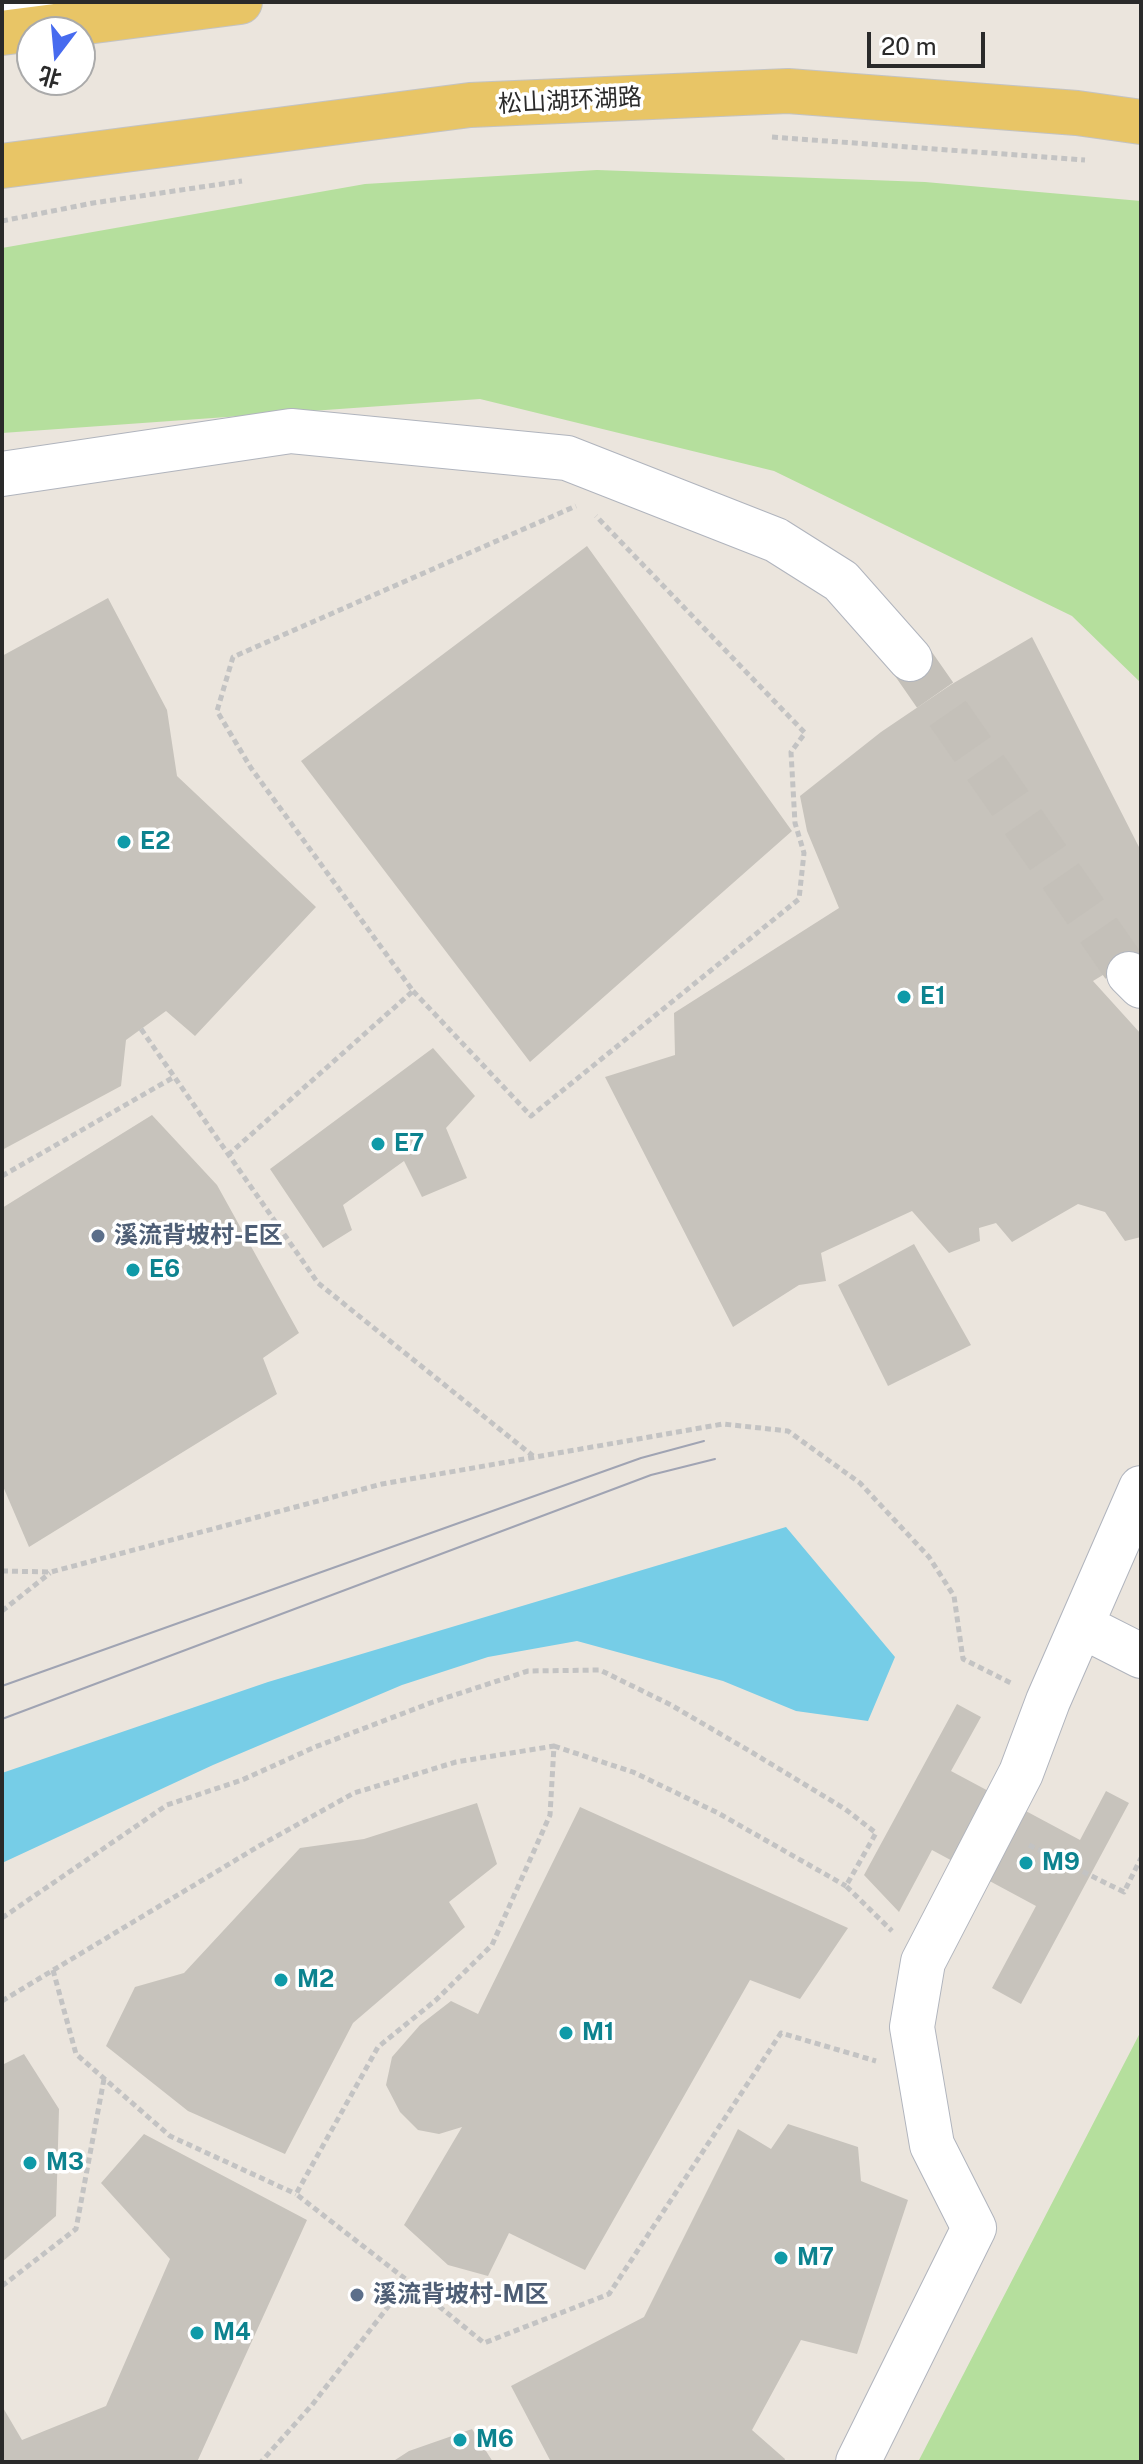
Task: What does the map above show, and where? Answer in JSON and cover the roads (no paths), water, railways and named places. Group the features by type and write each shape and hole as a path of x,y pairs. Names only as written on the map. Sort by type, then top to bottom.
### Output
{"main road":[{"path":"2,33 240,2"},
{"name":"松山湖环湖路","path":"2,166 470,105 788,91 1077,113 1141,122"}],"street":[{"path":"2,16 31,2"},
{"path":"2,474 291,431 567,458 776,540 841,581 910,659"},
{"path":"858,2462 974,2228 932,2145 912,2027 923,1962 1021,1773 1048,1701 1141,1488"},
{"path":"1082,1626 1141,1656"}],"water":[{"path":"786,1527 895,1657 868,1721 796,1711 723,1681 577,1641 488,1657 402,1685 213,1765 2,1863 2,1773 268,1682"}],"tunnel":[{"path":"910,659 1129,974"}],"tram line":[{"path":"2,1686 641,1458 704,1441"},
{"path":"2,1719 651,1475 715,1459"}],"place":[{"name":"E2","path":"124,842"},
{"name":"E1","path":"904,997"},
{"name":"E7","path":"378,1144"},
{"name":"溪流背坡村-E区","path":"98,1236"},
{"name":"E6","path":"133,1270"},
{"name":"M9","path":"1026,1863"},
{"name":"M2","path":"281,1980"},
{"name":"M1","path":"566,2033"},
{"name":"M3","path":"30,2163"},
{"name":"M7","path":"781,2258"},
{"name":"溪流背坡村-M区","path":"357,2295"},
{"name":"M4","path":"197,2333"},
{"name":"M6","path":"460,2440"}]}
